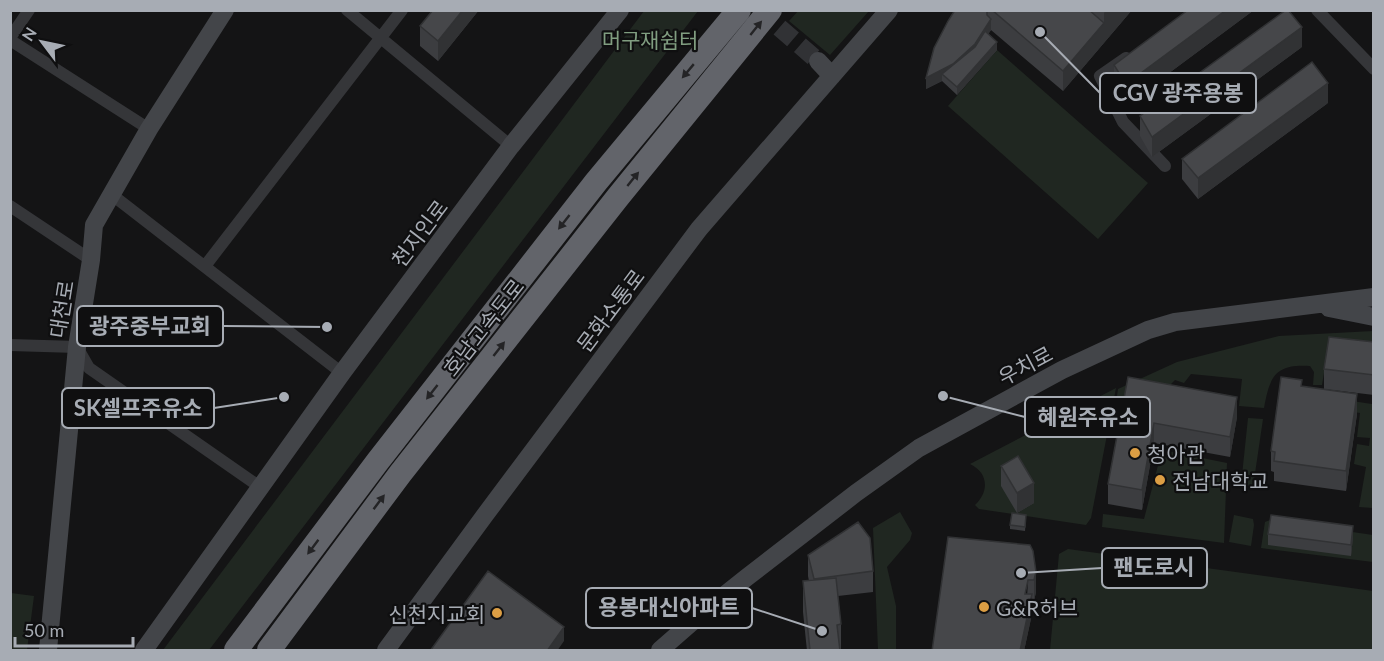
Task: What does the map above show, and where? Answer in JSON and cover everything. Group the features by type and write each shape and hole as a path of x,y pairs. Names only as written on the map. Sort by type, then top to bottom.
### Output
{"highway":[{"name":"호남고속도로","path":"236,651 378,461 596,182 740,10"},
{"name":"호남고속도로","path":"269,651 407,465 618,197 770,10"}],"street":[{"path":"29,10 10,39 149,129"},
{"name":"대천로","path":"48,651 77,347 91,260 94,225 149,129 225,10"},
{"path":"347,10 511,146"},
{"path":"205,266 402,10"},
{"name":"천지인로","path":"144,651 342,373 511,146 620,10"},
{"name":"문화소통로","path":"386,651 699,229 889,10"},
{"path":"1317,10 1374,69"},
{"path":"1136,50 1100,76 1123,122 1165,166"},
{"path":"818,61 832,76"},
{"path":"111,194 342,373"},
{"path":"10,206 91,260"},
{"name":"우치로","path":"660,651 746,578 856,493 919,448 1062,370 1148,330 1175,322 1374,297"},
{"path":"1319,305 1374,317"},
{"path":"10,345 77,347 89,368 260,487"}],"green space":[{"path":"799,10 869,11 830,55 789,21"},
{"name":"머구재쉼터","path":"644,11 698,11 209,650 163,650"},
{"path":"997,50 1148,183 1098,239 948,106"},
{"path":"1373,331 1373,361 1327,355 1322,385 1313,385 1314,372 1310,366 1289,367 1282,370 1272,380 1264,408 1239,406 1242,379 1191,374 1184,383 1175,380 1160,395 1128,398 1117,396 1118,389 1177,362 1279,336"},
{"path":"1116,388 1091,518 1086,525 979,509 975,505 983,494 985,483 981,472 970,464"},
{"path":"1311,395 1372,404 1373,508 1359,507 1366,467 1354,464 1357,444 1369,446 1370,438 1357,437 1360,413 1310,405"},
{"path":"1248,418 1263,419 1253,487 1241,485"},
{"path":"1162,450 1227,463 1224,543 1102,527 1103,514 1144,519"},
{"path":"900,512 912,533 910,540 887,567 896,606 896,650 878,650 873,528"},
{"path":"1234,515 1253,519 1251,546 1229,542"},
{"path":"1270,520 1373,535 1373,562 1261,548 1265,522"},
{"path":"1068,549 1373,591 1373,650 1050,650 1059,554"},
{"path":"11,593 34,596 27,650 11,650"}],"building":[{"path":"433,10 463,10 438,41 420,26"},
{"path":"955,10 987,10 987,15 991,19 975,44 953,64 926,78 934,48"},
{"path":"992,10 1089,10 1104,23 1063,71"},
{"path":"1188,10 1226,10 1126,84 1114,65"},
{"path":"1286,10 1302,27 1152,137 1140,116"},
{"path":"985,31 997,42 957,87 942,74 975,47"},
{"path":"1312,62 1328,83 1198,178 1182,159"},
{"path":"1329,337 1374,342 1374,375 1324,369"},
{"name":"청아관","path":"1128,377 1237,397 1230,437 1154,423 1142,490 1108,484"},
{"path":"1281,377 1302,380 1301,386 1357,394 1346,471 1274,461 1275,452 1271,451"},
{"path":"1018,456 1034,483 1017,493 1001,466"},
{"path":"1012,513 1026,515 1025,527 1010,525"},
{"path":"1271,515 1353,526 1351,545 1268,534"},
{"path":"858,522 870,538 873,571 814,579 808,555"},
{"name":"G&R허브","path":"948,537 1030,545 1036,572 1034,580 1028,580 1025,594 1032,594 1020,651 932,651"},
{"name":"신천지교회","path":"488,571 564,627 547,651 430,651"},
{"path":"836,578 841,624 837,625 840,651 810,651 803,581"}],"tunnel":[{"path":"759,10 818,61"}],"place":[{"name":"CGV 광주용봉","path":"1040,32"},
{"name":"광주중부교회","path":"327,327"},
{"name":"혜원주유소","path":"943,396"},
{"name":"SK셀프주유소","path":"284,397"},
{"name":"청아관","path":"1135,453"},
{"name":"전남대학교","path":"1160,480"},
{"name":"팬도로시","path":"1021,573"},
{"name":"G&R허브","path":"984,607"},
{"name":"신천지교회","path":"497,613"},
{"name":"용봉대신아파트","path":"822,631"}]}
